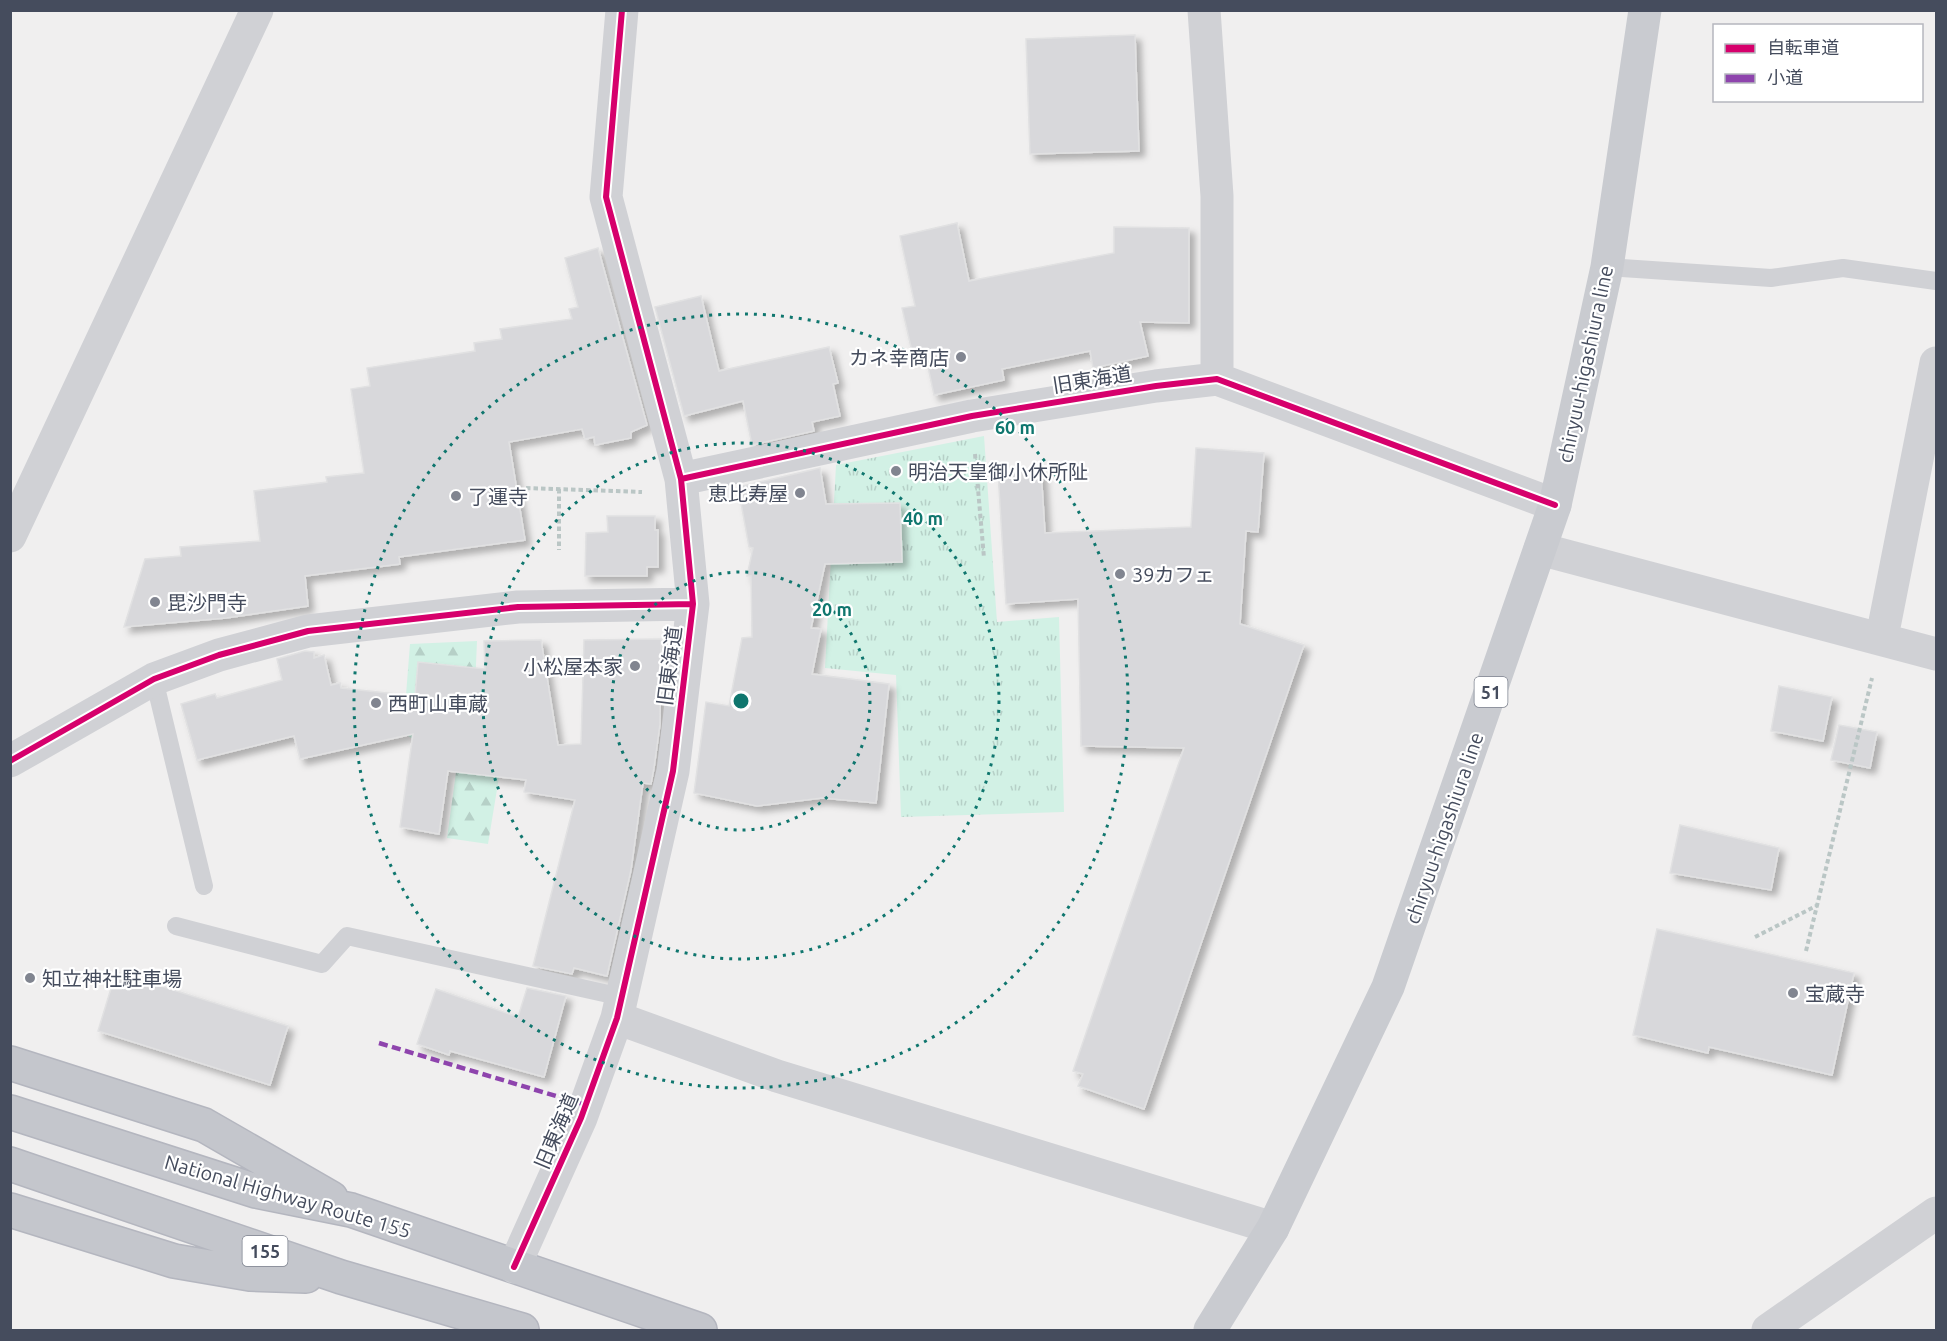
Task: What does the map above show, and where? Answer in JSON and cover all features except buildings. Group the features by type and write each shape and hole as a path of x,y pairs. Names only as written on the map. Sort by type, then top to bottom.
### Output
{"highway":[{"path":"10,1063 204,1125 351,1210"},
{"name":"National Highway Route 155","path":"10,1112 256,1191 351,1210 700,1330"},
{"name":"155","path":"10,1164 341,1276 465,1322 522,1330"},
{"name":"155","path":"10,1210 174,1261 250,1274 341,1276"}],"main road":[{"name":"chiryuu-higashiura line","path":"1210,1330 1273,1228 1388,987 1555,505 1607,267 1645,10"}],"street":[{"path":"10,536 257,10"},
{"path":"622,10 606,197 682,486"},
{"path":"1204,10 1217,196 1217,379 1555,505"},
{"path":"1882,637 1936,363"},
{"name":"旧東海道","path":"514,1267 581,1118 619,1008 673,771 693,604 682,486 972,416 1156,386 1217,379"},
{"path":"1540,549 1882,637 1936,654"},
{"path":"10,761 154,680 219,655 308,631 518,607 693,604"},
{"path":"619,1008 777,1076 1273,1228"},
{"path":"1768,1330 1936,1213"}],"lane":[{"path":"1607,267 1771,278 1843,268 1936,281"},
{"path":"154,680 204,886"},
{"path":"176,926 322,964 348,936 619,1008"}],"path":[{"path":"972,416 984,558"},
{"path":"526,488 682,486"},
{"path":"559,489 559,550"},
{"path":"1806,951 1882,637"},
{"path":"1755,937 1818,905"}],"green space":[{"path":"984,436 997,622 1059,617 1064,812 901,817 896,675 825,668 836,465"},
{"path":"477,641 473,734 505,741 488,844 447,838 457,765 403,733 410,644"}],"marked path":[{"path":"379,1043 586,1105"}],"cycle path":[{"path":"514,1267 581,1118 617,1018 673,771 693,604 681,479 606,197 622,10"},
{"path":"681,479 972,416 1156,386 1217,379 1555,505"},
{"path":"10,761 154,679 219,655 308,631 518,607 693,604"}],"place":[{"name":"カネ幸商店","path":"961,357"},
{"name":"明治天皇御小休所阯","path":"896,471"},
{"name":"恵比寿屋","path":"800,493"},
{"name":"了運寺","path":"456,496"},
{"name":"39カフェ","path":"1120,574"},
{"name":"毘沙門寺","path":"155,602"},
{"name":"小松屋本家","path":"635,666"},
{"name":"西町山車蔵","path":"376,703"},
{"name":"知立神社駐車場","path":"30,978"},
{"name":"宝蔵寺","path":"1793,993"}]}
